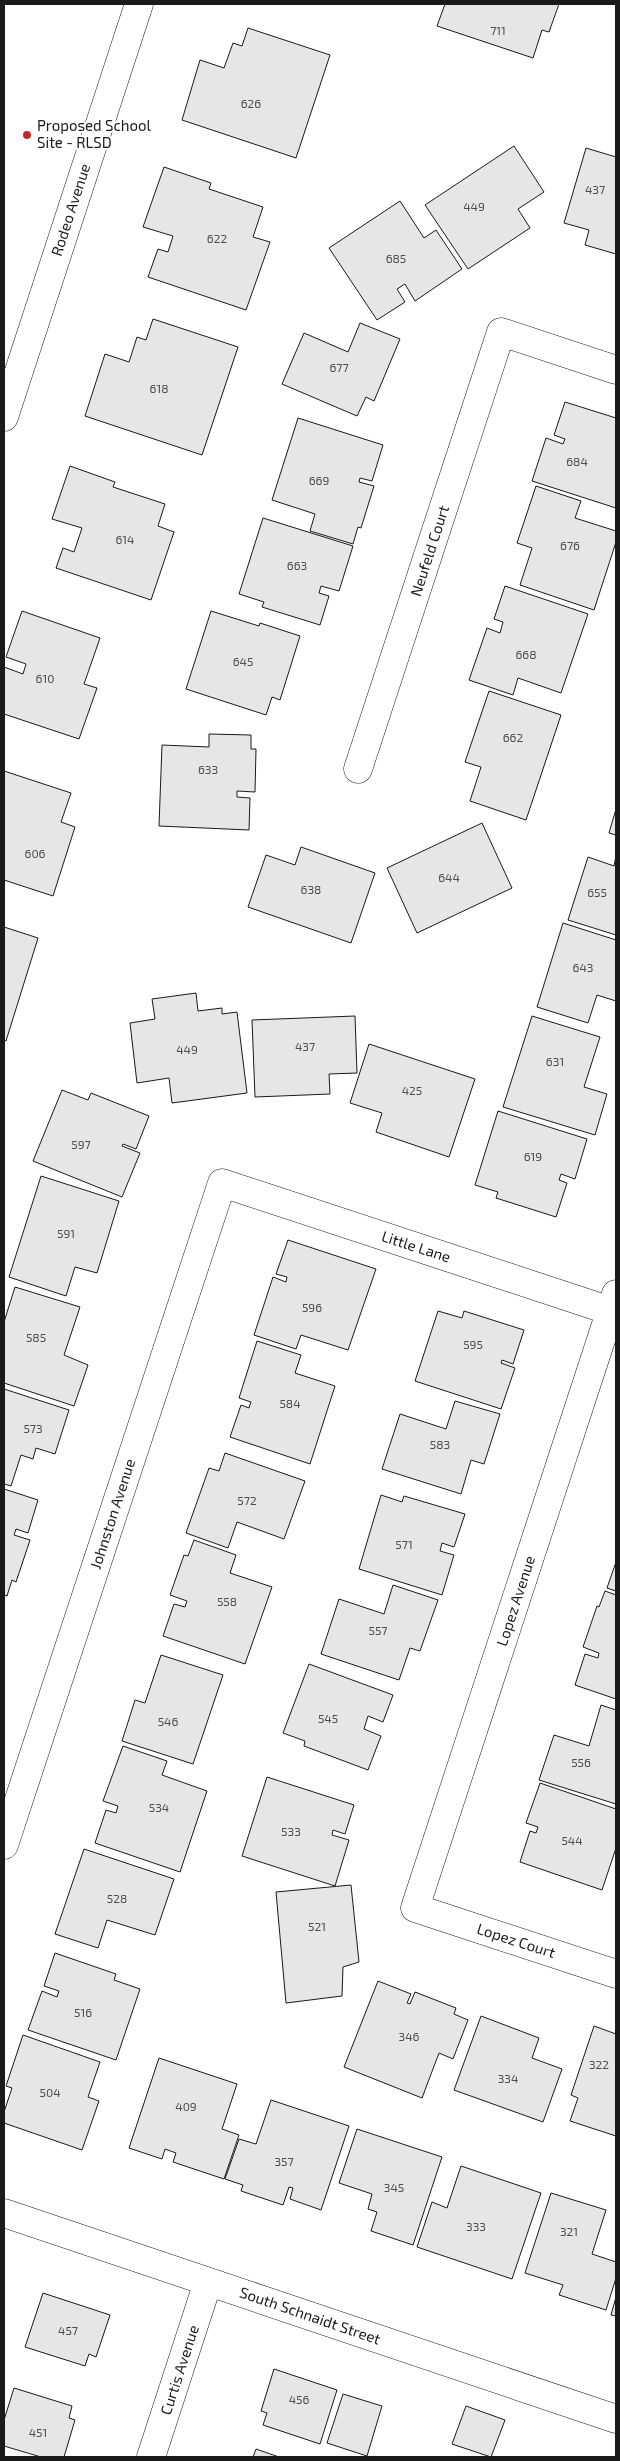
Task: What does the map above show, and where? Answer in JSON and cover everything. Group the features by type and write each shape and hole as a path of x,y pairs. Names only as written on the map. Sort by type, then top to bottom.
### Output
{"street":[{"name":"Rodeo Avenue","path":"4,417 139,4"},
{"name":"Neufeld Court","path":"358,769 501,332 616,370"},
{"name":"Little Lane","path":"222,1183 613,1302"},
{"name":"Johnston Avenue","path":"4,1845 222,1183"},
{"name":"Lopez Avenue","path":"415,1908 613,1302"},
{"name":"Lopez Court","path":"415,1908 616,1974"},
{"name":"South Schnaidt Street","path":"4,2213 616,2419"},
{"name":"Curtis Avenue","path":"151,2457 208,2282"}],"building":[{"path":"445,4 559,4 549,32 542,30 533,58 437,26"},
{"path":"248,28 330,55 296,158 182,120 200,60 224,68 233,43 242,46"},
{"path":"514,146 544,192 518,209 530,228 468,269 425,205"},
{"path":"586,148 616,157 616,254 585,245 589,230 564,223"},
{"path":"164,167 211,183 209,189 263,207 253,237 270,242 246,310 148,277 158,249 168,252 173,236 143,227"},
{"path":"400,201 424,238 436,230 462,269 415,301 405,284 397,289 405,302 377,320 329,248"},
{"path":"153,319 238,347 202,455 85,416 105,354 129,362 137,337 146,340"},
{"path":"360,323 400,339 374,401 366,397 357,416 282,384 304,333 348,352"},
{"path":"565,402 616,418 616,508 532,481 546,438 563,444 565,439 554,435"},
{"path":"298,418 383,445 372,481 360,478 359,482 374,486 361,528 358,527 353,544 310,531 315,514 272,500"},
{"path":"70,466 115,482 113,487 165,504 158,526 174,532 151,600 56,568 63,548 74,552 82,528 52,519"},
{"path":"536,486 581,501 575,518 616,531 616,542 594,610 520,585 532,548 517,543"},
{"path":"263,518 353,546 339,591 321,586 319,593 329,596 320,625 262,607 264,602 239,594"},
{"path":"505,586 588,614 561,693 518,678 513,695 469,680 487,628 500,633 503,622 494,619"},
{"path":"22,611 100,638 84,684 97,688 79,739 4,714 4,667 23,674 26,664 6,657"},
{"path":"211,611 259,626 260,623 300,636 280,700 272,697 266,715 186,689"},
{"path":"489,691 561,715 526,820 470,801 481,767 465,762"},
{"path":"209,734 251,735 251,749 256,749 255,792 237,791 237,797 250,798 249,830 159,826 162,745 209,747"},
{"path":"4,771 71,793 61,822 75,827 53,896 4,880"},
{"path":"616,809 616,835 609,833"},
{"path":"482,823 512,888 417,933 387,868"},
{"path":"301,847 375,873 351,943 248,907 266,855 295,865"},
{"path":"616,856 616,935 568,920 588,857 614,866"},
{"path":"563,923 616,940 616,1001 597,995 588,1023 537,1007"},
{"path":"4,927 38,938 6,1041 4,1040"},
{"path":"196,993 198,1011 222,1008 222,1014 237,1012 247,1093 172,1103 169,1078 137,1083 130,1023 155,1019 152,999"},
{"path":"355,1016 357,1073 329,1074 330,1094 255,1097 252,1020"},
{"path":"532,1016 600,1037 584,1087 607,1094 595,1135 503,1107"},
{"path":"369,1044 475,1079 449,1157 376,1132 382,1113 350,1103"},
{"path":"62,1090 88,1100 91,1093 149,1116 136,1149 123,1144 122,1146 140,1153 122,1197 33,1161"},
{"path":"498,1111 587,1139 575,1179 561,1174 559,1180 567,1183 556,1217 496,1198 498,1192 475,1185"},
{"path":"41,1176 119,1201 97,1273 75,1267 66,1296 9,1277"},
{"path":"288,1240 376,1269 348,1350 301,1335 296,1349 254,1335 273,1277 286,1282 287,1277 276,1274"},
{"path":"15,1287 80,1307 64,1355 88,1365 74,1406 4,1383 4,1322"},
{"path":"438,1311 462,1318 464,1311 524,1330 513,1364 502,1360 501,1363 515,1368 501,1409 415,1381"},
{"path":"257,1341 301,1355 295,1373 335,1386 310,1464 230,1437 241,1405 249,1408 251,1402 239,1398"},
{"path":"4,1389 69,1410 55,1454 36,1448 33,1459 21,1455 11,1486 4,1484"},
{"path":"455,1401 500,1414 484,1464 471,1460 461,1494 382,1469 400,1414 446,1429"},
{"path":"225,1453 305,1481 284,1539 237,1522 228,1548 186,1533 209,1468 219,1471"},
{"path":"4,1489 38,1500 28,1533 16,1529 14,1535 30,1540 16,1582 12,1580 7,1596 4,1595"},
{"path":"381,1495 402,1502 404,1496 465,1514 454,1547 442,1543 440,1551 454,1555 442,1595 359,1569"},
{"path":"194,1540 236,1555 230,1573 272,1587 245,1664 163,1636 174,1604 185,1607 187,1601 170,1595 184,1555 188,1556"},
{"path":"616,1562 616,1591 607,1588"},
{"path":"393,1585 438,1600 420,1651 410,1648 399,1680 321,1654 339,1599 384,1614"},
{"path":"605,1591 616,1595 616,1699 575,1685 585,1654 598,1658 599,1653 583,1647 597,1606 599,1607"},
{"path":"161,1655 223,1675 193,1764 122,1741 135,1700 145,1703"},
{"path":"309,1664 393,1695 383,1722 368,1716 364,1729 381,1736 368,1770 304,1746 305,1741 283,1733"},
{"path":"601,1705 616,1710 616,1804 539,1780 554,1735 589,1746"},
{"path":"123,1746 167,1761 162,1775 207,1791 180,1872 95,1843 106,1810 116,1813 118,1806 103,1801"},
{"path":"267,1777 354,1805 345,1834 333,1830 332,1835 349,1840 335,1886 242,1856"},
{"path":"540,1783 616,1809 616,1848 602,1890 520,1862 530,1831 536,1833 538,1827 526,1823"},
{"path":"84,1849 174,1879 155,1935 107,1920 98,1948 55,1934"},
{"path":"351,1885 359,1962 343,1967 342,1996 286,2003 276,1892"},
{"path":"55,1953 116,1974 114,1980 140,1989 116,2060 28,2030 42,1991 57,1997 59,1991 44,1986"},
{"path":"378,1981 411,1994 407,2003 410,2004 415,1992 456,2008 454,2014 468,2020 453,2059 439,2053 422,2098 344,2067"},
{"path":"481,2016 539,2038 532,2058 562,2069 543,2122 454,2090"},
{"path":"594,2026 616,2034 616,2136 570,2121 578,2098 571,2095"},
{"path":"23,2035 100,2062 88,2097 99,2101 82,2150 4,2123 4,2112 12,2088 6,2086"},
{"path":"159,2058 237,2084 222,2129 239,2135 224,2179 173,2162 176,2153 165,2149 162,2159 129,2148"},
{"path":"271,2100 349,2126 321,2210 290,2199 293,2188 289,2187 283,2205 241,2191 243,2185 225,2179 239,2139 256,2144"},
{"path":"357,2129 442,2157 413,2245 371,2231 377,2212 368,2209 372,2194 339,2183"},
{"path":"461,2166 541,2193 512,2279 417,2247 432,2202 447,2208"},
{"path":"551,2193 606,2210 592,2254 616,2262 616,2278 606,2310 559,2295 563,2285 525,2273"},
{"path":"43,2293 110,2315 96,2357 89,2354 85,2366 25,2347"},
{"path":"616,2297 616,2316 611,2315"},
{"path":"274,2369 337,2390 320,2444 263,2425 267,2413 261,2411"},
{"path":"14,2388 72,2406 69,2418 75,2420 64,2457 41,2457 4,2446 4,2420"},
{"path":"343,2394 382,2406 367,2456 327,2443"},
{"path":"466,2406 505,2420 491,2457 452,2444"},
{"path":"256,2449 279,2457 253,2457"}],"place":[{"name":"Proposed School Site - RLSD","path":"27,135"}]}
